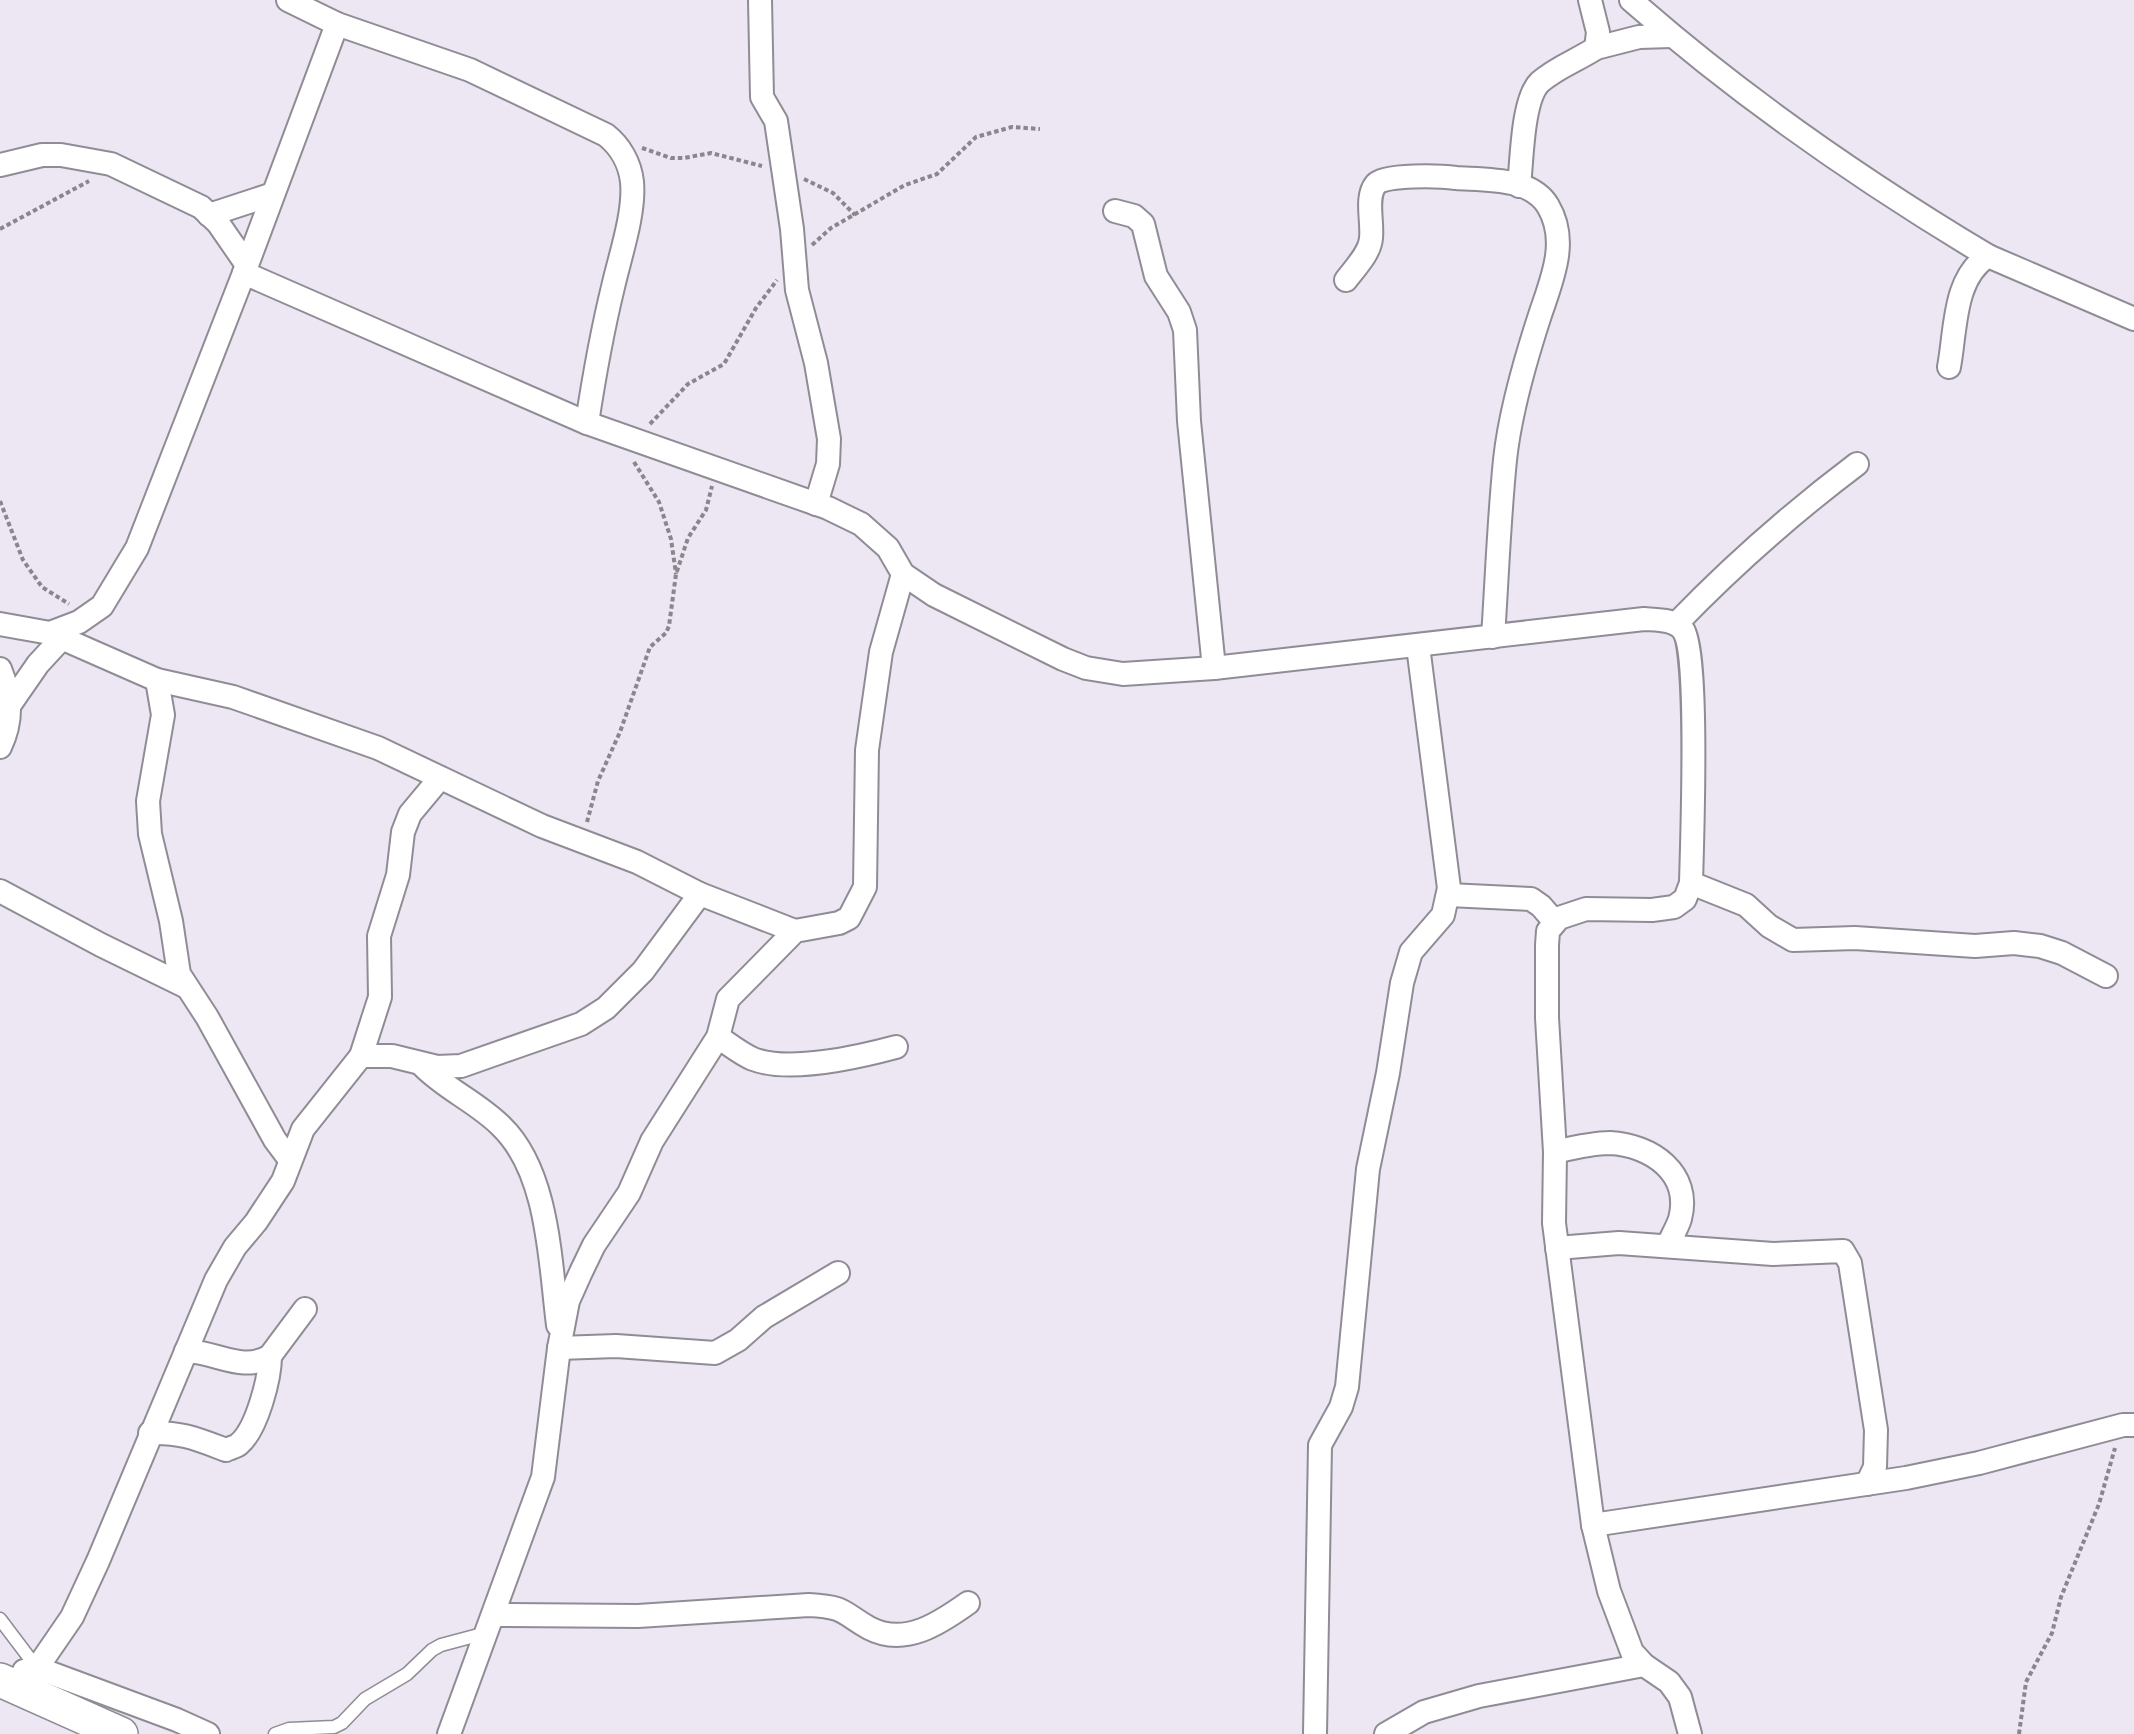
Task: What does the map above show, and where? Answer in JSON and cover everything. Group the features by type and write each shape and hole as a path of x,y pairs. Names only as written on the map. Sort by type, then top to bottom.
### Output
{"main road":[{"path":"0,1679 113,1732"}],"street":[{"path":"288,0 337,24 470,70 606,135 617,144 626,160 632,182 628,220 597,353 587,423"},
{"path":"760,0 762,98 776,121 792,229 797,290 825,402 829,439 828,464 816,504"},
{"path":"1590,0 1598,32 1596,48"},
{"path":"1631,0 1671,36 1825,151 1988,256 2134,319"},
{"path":"10,703 56,635 102,606 137,548 337,24"},
{"path":"1520,186 1530,100 1538,84 1570,61 1596,48 1639,37 1671,36"},
{"path":"0,165 42,155 62,155 111,164 201,207 218,223 245,269 587,423 816,504 861,524 888,548 903,574 976,618 1086,668 1123,674 1214,668 1644,619 1676,624 1683,630 1688,642 1692,684 1691,883 1685,899 1674,907 1652,910 1586,909 1554,921 1548,931 1547,1018 1555,1152 1554,1223 1593,1525 1609,1591 1632,1652 1644,1665 1669,1682 1680,1697 1690,1734"},
{"path":"1346,280 1368,250 1371,238 1371,197 1374,186 1380,181 1392,178 1450,177 1507,182 1530,190 1547,204 1556,223 1559,250 1533,338 1505,459 1492,637"},
{"path":"209,215 273,194"},
{"path":"1115,211 1134,216 1143,224 1156,276 1179,312 1185,330 1190,421 1214,668"},
{"path":"1949,367 1963,291 1971,271 1988,256"},
{"path":"1676,624 1755,548 1857,464"},
{"path":"0,624 56,635 157,680 233,697 378,748 581,841 637,862 700,894 795,931 839,923 849,918 865,887 867,750 881,651 903,574"},
{"path":"1315,1734 1320,1445 1341,1407 1347,1387 1368,1169 1388,1073 1402,983 1411,952 1443,915 1449,895 1418,646"},
{"path":"0,669 10,703 9,721 0,747"},
{"path":"157,680 163,715 148,801 150,834 171,921 179,974 207,1017 275,1140 290,1160"},
{"path":"37,1668 72,1617 98,1561 216,1280 235,1247 256,1222 283,1181 303,1129 361,1056 380,997 379,936 398,875 403,832 410,814 440,778"},
{"path":"1691,883 1746,905 1769,926 1793,940 1854,938 1975,946 2014,944 2040,946 2062,953 2106,976"},
{"path":"0,891 101,945 187,987"},
{"path":"361,1056 392,1056 422,1065 461,1066 581,1024 606,1008 643,971 700,894"},
{"path":"1449,895 1531,899 1541,906 1554,921"},
{"path":"449,1734 543,1477 559,1344 568,1300 594,1245 629,1194 652,1141 718,1037 728,999 795,931"},
{"path":"718,1037 755,1060 780,1064 870,1054 896,1047"},
{"path":"422,1065 434,1077 504,1128 519,1149 541,1200 559,1344"},
{"path":"1555,1152 1608,1143 1632,1145 1661,1159 1674,1172 1681,1196 1680,1218 1668,1245"},
{"path":"1557,1248 1619,1243 1773,1254 1838,1250 1847,1254 1870,1379 1876,1430 1875,1467 1867,1484"},
{"path":"559,1344 715,1353 738,1340 764,1317 838,1273"},
{"path":"186,1351 205,1351 250,1364 270,1356 305,1310"},
{"path":"150,1433 174,1432 226,1450 238,1444 248,1431 267,1386 270,1356"},
{"path":"1593,1525 1867,1484 1979,1463 2128,1425"},
{"path":"490,1624 810,1605 837,1607 878,1632 910,1634 932,1628 968,1603"},
{"path":"1386,1734 1424,1712 1479,1696 1644,1665"},
{"path":"0,1679 37,1668 177,1720 208,1734"}],"lane":[{"path":"0,1619 37,1668"},
{"path":"275,1734 289,1730 333,1727 342,1723 365,1699 407,1674 432,1650 490,1624"}],"path":[{"path":"676,574 671,539 659,502 625,437 688,384 724,364 770,286 831,228 905,185 937,174 976,136 1012,127 1040,129"},
{"path":"617,144 649,149 671,158 711,153 784,172 833,193 855,215"},
{"path":"0,229 93,179"},
{"path":"581,841 598,780 628,711 650,647 666,633 669,626 676,574 688,538 706,510 716,470"},
{"path":"0,501 22,560 42,587 71,605 84,618"},
{"path":"2019,1734 2026,1682 2052,1634 2061,1597 2128,1425"}]}
